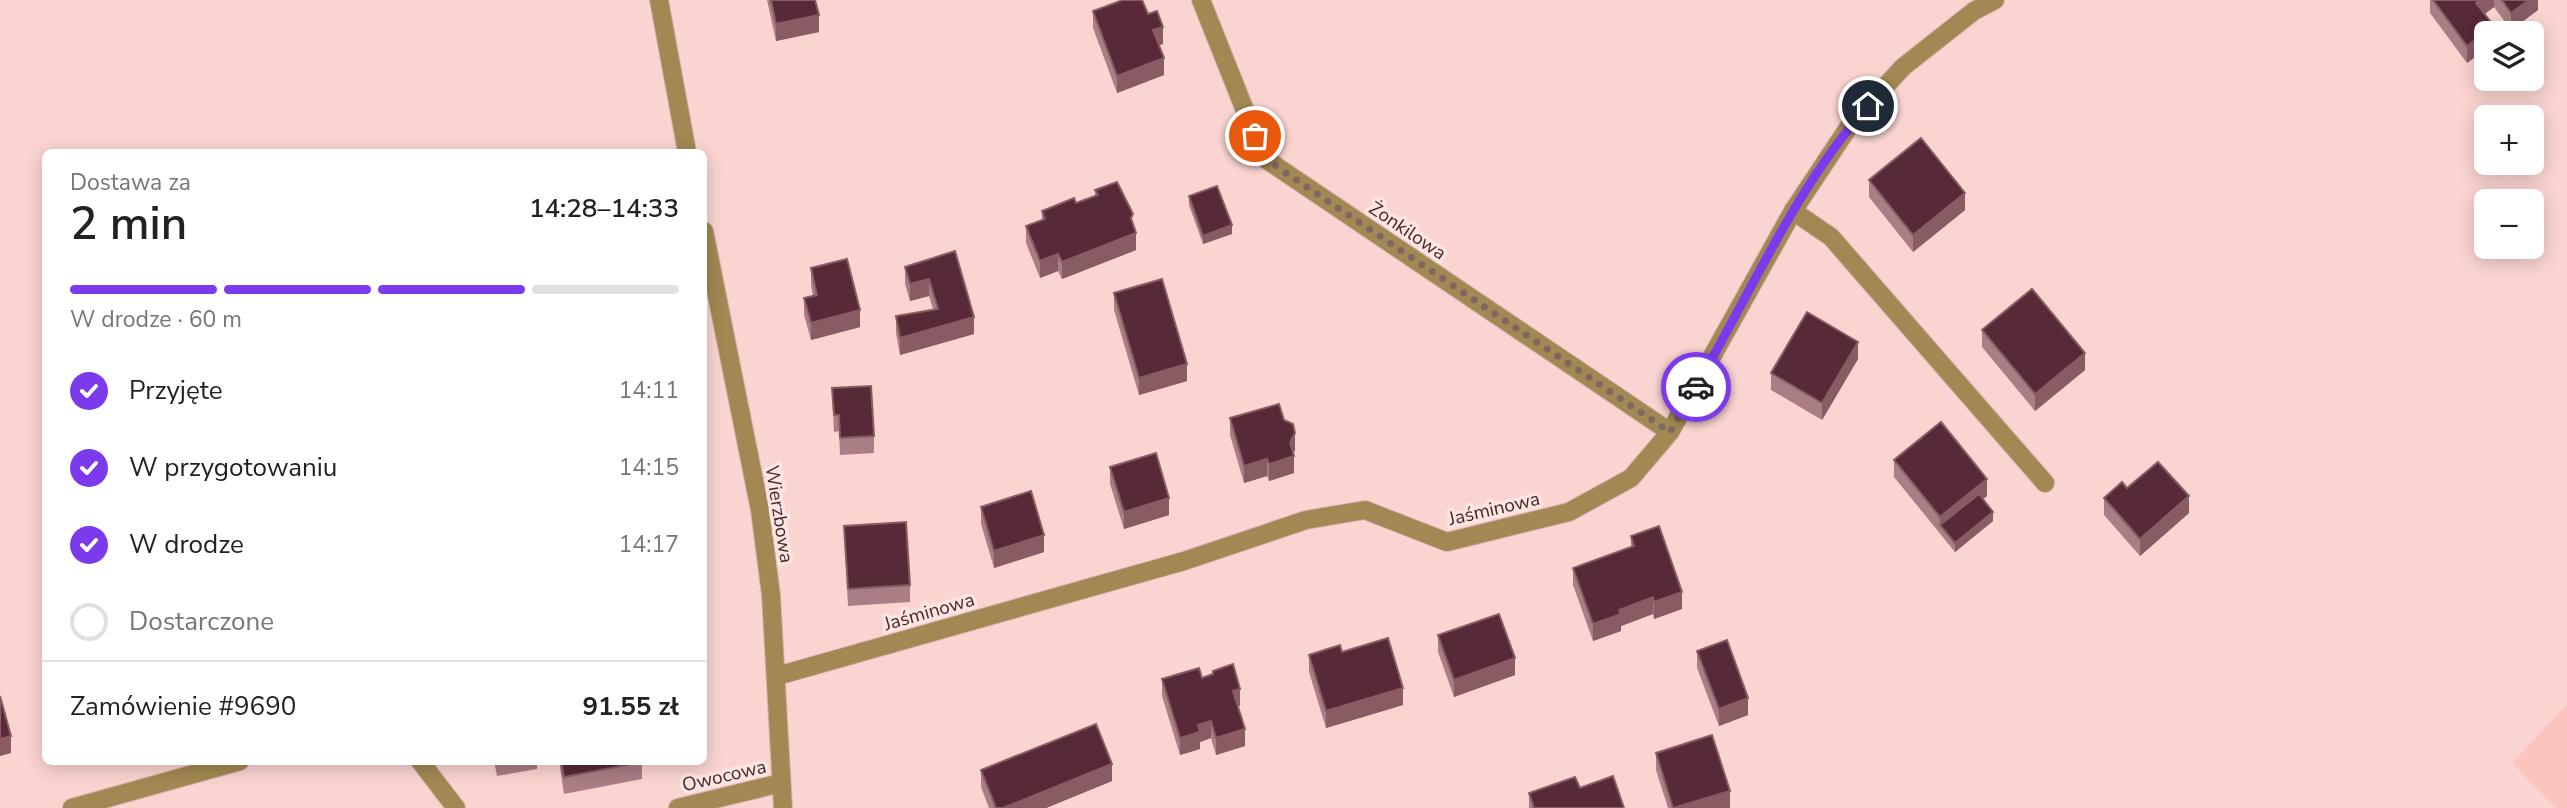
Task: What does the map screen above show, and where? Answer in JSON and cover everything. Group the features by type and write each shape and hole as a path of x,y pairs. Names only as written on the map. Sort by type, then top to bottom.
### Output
{"street":[{"path":"659,0 686,149"},
{"name":"Żonkilowa","path":"1200,0 1264,158 1670,432"},
{"name":"Jaśminowa","path":"777,677 1184,561 1306,520 1365,510 1447,542 1569,512 1631,478 1670,432 1793,211 1850,125 1903,66 1974,11 1995,0"},
{"path":"1793,211 1831,237 2045,483"},
{"name":"Wierzbowa","path":"707,246 760,510 771,595 783,808"},
{"path":"72,808 226,765"},
{"path":"423,765 456,808"},
{"name":"Owocowa","path":"678,808 781,783"}],"shaded area":[{"path":"2567,705 2567,808 2556,808 2512,763"}],"building":[{"path":"771,0 815,0 819,15 776,24"},
{"path":"1123,0 1142,0 1148,14 1157,11 1163,27 1153,30 1164,58 1117,76 1093,11"},
{"path":"2433,0 2480,0 2476,3 2490,21 2474,21 2474,41 2467,46"},
{"path":"2502,0 2529,0 2511,13"},
{"path":"1921,138 1965,193 1913,235 1869,180"},
{"path":"1117,182 1133,214 1131,218 1136,233 1062,262 1058,254 1040,261 1026,226 1045,219 1042,211 1074,198 1076,203 1098,195 1095,190"},
{"path":"1217,186 1232,225 1203,236 1189,196"},
{"path":"955,251 974,317 900,338 896,316 938,309 929,279 910,284 905,267"},
{"path":"847,259 860,310 811,323 804,298 817,295 811,268"},
{"path":"1162,279 1187,364 1139,378 1114,293"},
{"path":"2032,289 2085,353 2035,394 1982,330"},
{"path":"1807,312 1858,342 1822,403 1771,373"},
{"path":"871,386 874,436 840,438 839,415 834,415 832,388"},
{"path":"1279,404 1284,420 1293,424 1295,433 1290,442 1294,456 1269,464 1267,459 1244,466 1230,418"},
{"path":"1941,422 1987,479 1940,517 1894,460"},
{"path":"1156,453 1169,498 1124,512 1110,467"},
{"path":"2158,462 2189,496 2140,539 2104,498 2122,482 2127,488"},
{"path":"1031,491 1044,535 994,551 981,507"},
{"path":"1979,494 1993,512 1955,543 1940,525"},
{"path":"906,522 910,585 848,589 844,526"},
{"path":"1659,526 1682,592 1654,602 1653,597 1619,610 1621,614 1593,624 1573,568 1634,546 1631,536"},
{"path":"1499,614 1515,658 1454,680 1438,635"},
{"path":"1388,638 1403,688 1326,711 1309,655 1340,645 1342,652"},
{"path":"1727,640 1748,698 1719,709 1697,651"},
{"path":"1233,664 1240,689 1233,691 1245,729 1216,738 1211,721 1198,725 1200,732 1180,738 1162,679 1199,668 1202,678"},
{"path":"0,696 11,736 0,739"},
{"path":"1096,724 1112,764 1003,808 996,808 981,770"},
{"path":"1712,735 1730,791 1673,808 1656,753"},
{"path":"562,765 626,765 564,777"},
{"path":"1613,776 1624,808 1534,808 1529,793 1575,777 1580,788"}],"way so far":[{"path":"1255,136 1264,158 1670,432 1696,387"}],"route":[{"path":"1696,387 1793,211 1850,125 1868,106"}]}
